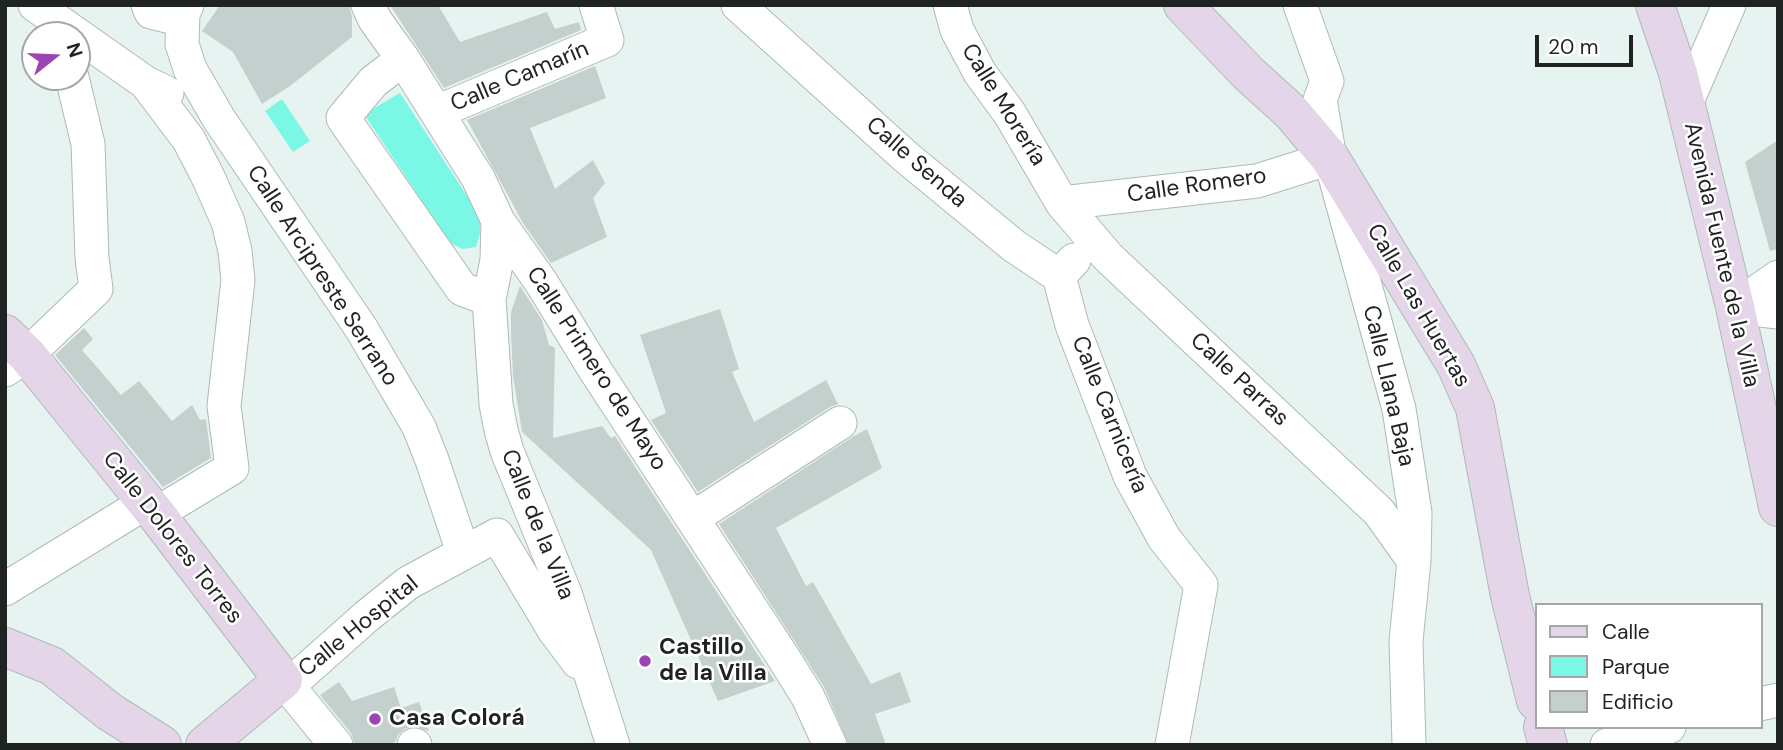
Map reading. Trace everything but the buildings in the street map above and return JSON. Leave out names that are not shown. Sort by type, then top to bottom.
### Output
[{"type":"street","points":[[148,5],[151,12],[171,17],[176,5]]},
{"type":"street","name":"Calle Arcipreste Serrano","points":[[187,5],[183,14],[181,44],[190,69],[219,119],[361,328],[419,428],[463,552]]},
{"type":"street","name":"Calle de la Villa","points":[[368,5],[375,20],[478,178],[498,221],[497,260],[489,299],[495,404],[500,430],[565,593],[613,745]]},
{"type":"street","name":"Calle Camarín","points":[[437,112],[607,40],[596,5]]},
{"type":"street","name":"Calle Senda","points":[[738,5],[906,157],[1014,246],[1059,275]]},
{"type":"street","name":"Calle Morería","points":[[950,5],[957,30],[980,73],[1010,114],[1062,203]]},
{"type":"street","points":[[1183,5],[1248,73],[1292,113],[1330,158]]},
{"type":"street","name":"Calle Las Huertas","points":[[1300,5],[1327,81],[1321,100],[1330,158],[1456,365],[1475,408],[1510,596],[1534,693]]},
{"type":"street","name":"Avenida Fuente de la Villa","points":[[1655,5],[1678,73],[1735,307],[1778,507]]},
{"type":"street","points":[[1685,106],[1729,5]]},
{"type":"street","points":[[91,47],[146,83],[219,119]]},
{"type":"street","points":[[403,60],[373,82],[343,118],[462,289],[489,299]]},
{"type":"street","points":[[5,589],[151,508],[232,468],[224,406],[238,280],[235,251],[228,222],[189,140],[146,83]]},
{"type":"street","points":[[5,322],[12,353],[96,289],[92,258],[88,144],[75,91]]},
{"type":"street","name":"Calle Romero","points":[[1062,203],[1257,181],[1330,158]]},
{"type":"street","name":"Calle Llana Baja","points":[[1330,158],[1398,409],[1415,513],[1414,561],[1406,641],[1409,745]]},
{"type":"street","name":"Calle Parras","points":[[1062,203],[1108,257],[1378,512],[1414,561]]},
{"type":"street","name":"Calle Primero de Mayo","points":[[498,221],[541,282],[597,373],[808,696],[830,745]]},
{"type":"street","points":[[1059,275],[1072,260],[1108,257]]},
{"type":"street","name":"Calle Carnicería","points":[[1059,275],[1072,325],[1130,475],[1164,538],[1201,585],[1173,744]]},
{"type":"street","points":[[1735,307],[1778,277]]},
{"type":"street","points":[[1735,307],[1778,313]]},
{"type":"street","name":"Calle Dolores Torres","points":[[12,353],[151,508],[336,745]]},
{"type":"street","points":[[693,518],[840,423]]},
{"type":"street","name":"Calle Hospital","points":[[285,683],[397,591],[497,535],[554,630],[594,684]]},
{"type":"street","points":[[5,647],[52,666],[110,712],[162,745]]},
{"type":"street","points":[[205,745],[285,683]]},
{"type":"street","points":[[1607,745],[1661,729]]},
{"type":"green space","points":[[400,93],[480,216],[480,233],[476,247],[463,249],[450,243],[364,114]]},
{"type":"green space","points":[[282,99],[310,141],[293,152],[265,111]]},
{"type":"place","name":"Castillo de la Villa","points":[[645,661]]},
{"type":"place","name":"Casa Colorá","points":[[375,719]]}]
